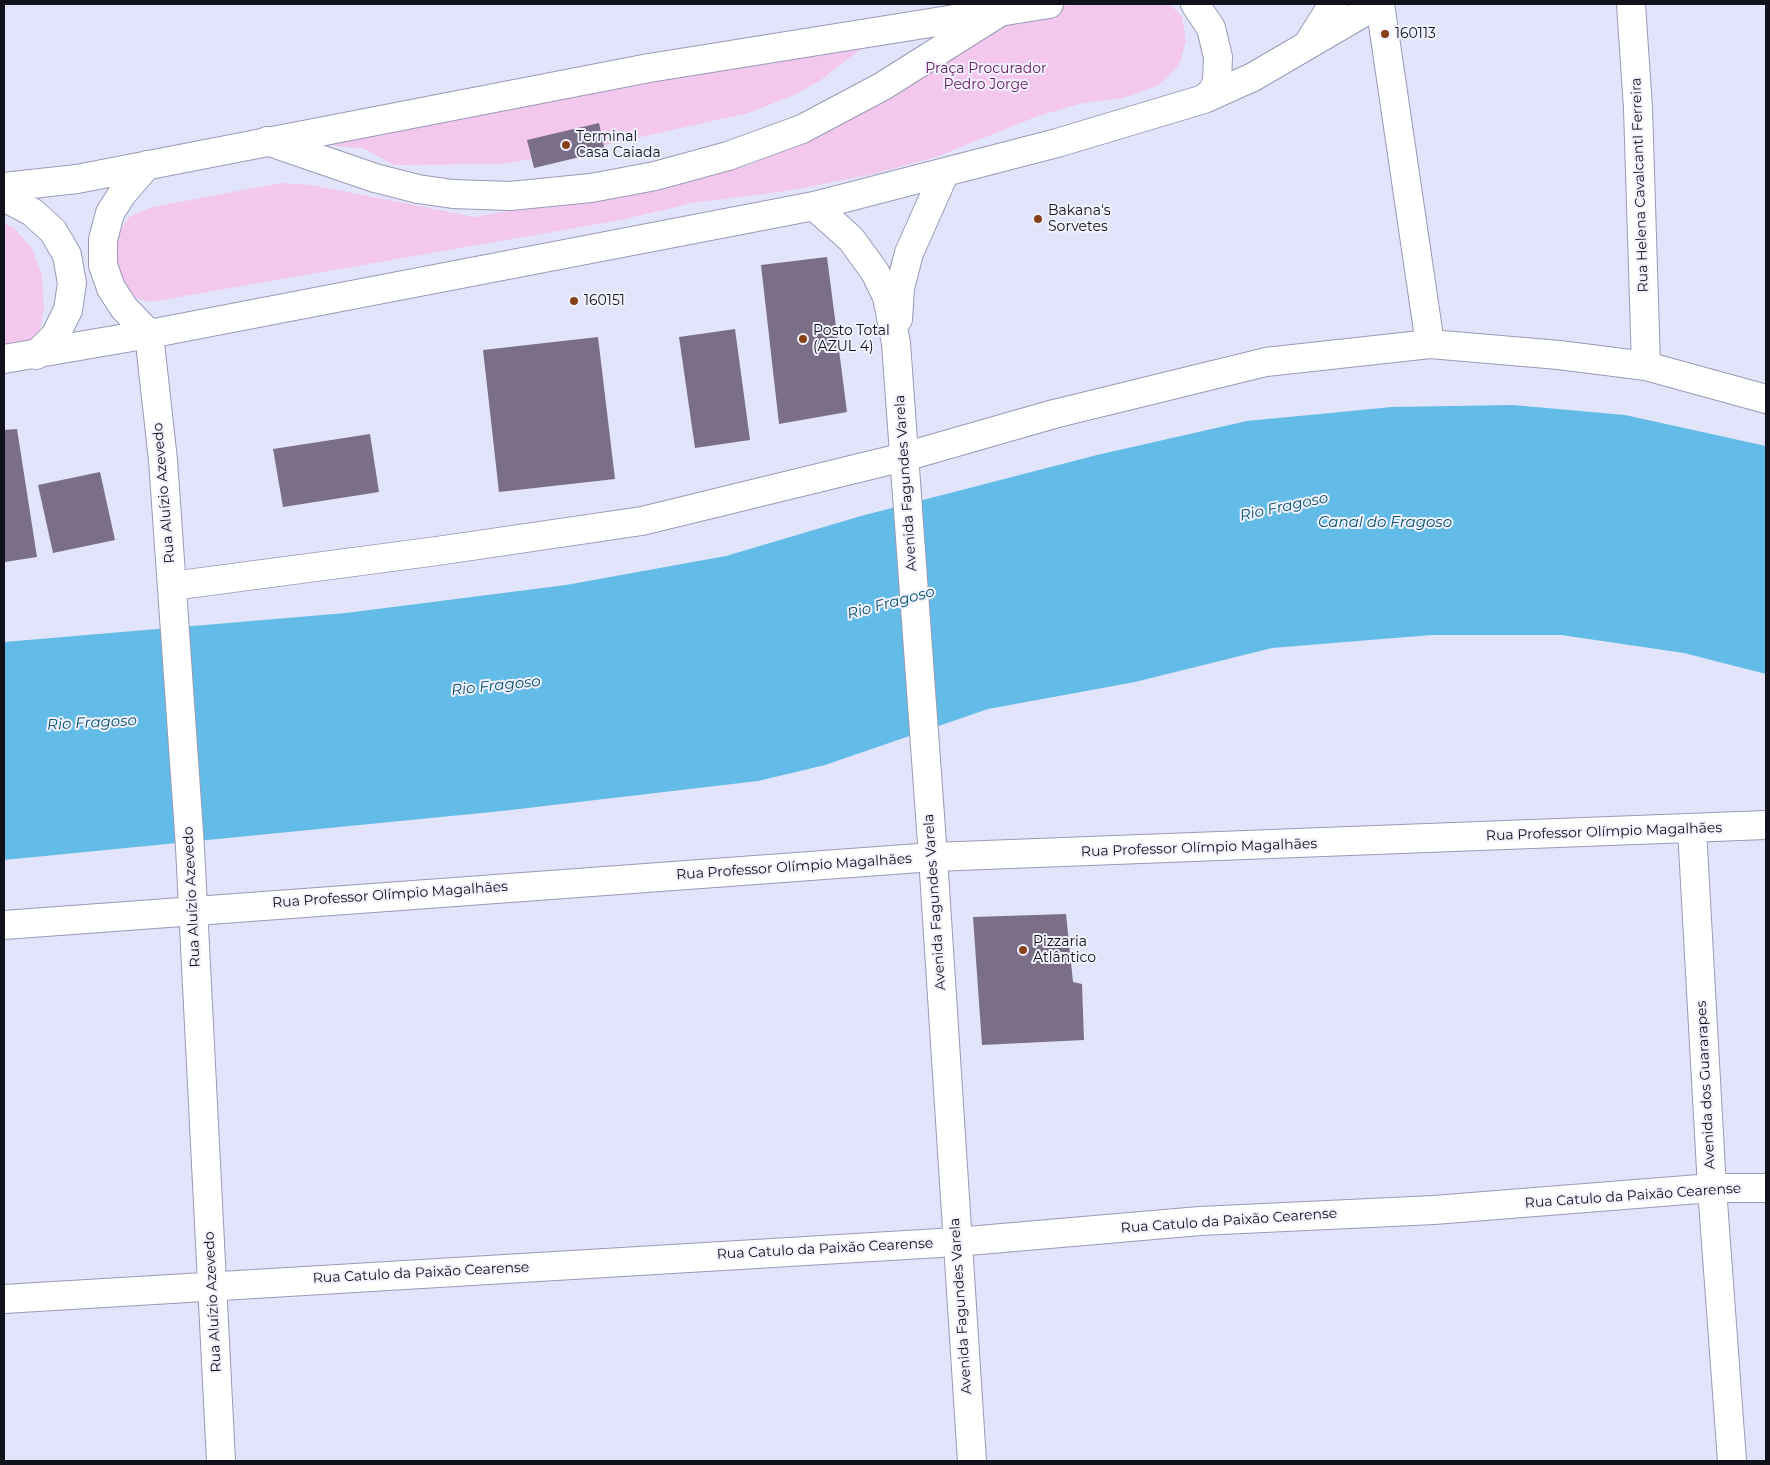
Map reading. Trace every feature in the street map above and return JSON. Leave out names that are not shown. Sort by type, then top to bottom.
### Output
[{"type":"street","points":[[4,188],[77,179],[147,166],[267,141],[639,70],[1049,4]]},
{"type":"street","points":[[1195,4],[1211,28],[1218,57],[1217,81],[1212,91],[1204,99]]},
{"type":"street","points":[[1308,44],[1333,4]]},
{"type":"street","points":[[4,359],[36,355],[148,334],[814,206],[1057,143],[1204,99],[1254,77],[1379,4],[1430,344]]},
{"type":"street","name":"Rua Helena CavalcantI Ferreira","points":[[1631,4],[1638,108],[1646,366]]},
{"type":"street","points":[[267,141],[359,173],[418,189],[480,196],[510,196],[591,188],[655,176],[710,161],[802,129],[883,86],[1000,12]]},
{"type":"street","points":[[147,166],[122,194],[110,213],[103,240],[103,266],[111,288],[124,308],[148,334]]},
{"type":"street","name":"Avenida Fagundes Varela","points":[[896,343],[900,288],[909,253],[945,172]]},
{"type":"street","points":[[4,197],[32,212],[53,231],[67,255],[72,283],[68,310],[55,336],[36,355]]},
{"type":"street","name":"Avenida Fagundes Varela","points":[[814,206],[851,239],[875,272],[887,297],[896,343],[933,858],[956,1242],[972,1461]]},
{"type":"street","name":"Rua Aluízio Azevedo","points":[[148,334],[163,460],[174,644],[190,847],[221,1461]]},
{"type":"street","points":[[172,586],[437,551],[642,520],[904,457],[1054,414],[1266,362],[1430,344],[1559,355],[1646,366],[1766,400]]},
{"type":"street","name":"Rua Professor Olímpio Magalhães","points":[[4,925],[933,858],[1766,825]]},
{"type":"street","name":"Avenida dos Guararapes","points":[[1692,829],[1712,1188],[1732,1461]]},
{"type":"street","name":"Rua Catulo da Paixão Cearense","points":[[4,1299],[956,1242],[1200,1221],[1434,1210],[1712,1188],[1766,1188]]},
{"type":"green space","name":"Praça Procurador Pedro Jorge","points":[[1076,4],[1170,4],[1182,17],[1186,41],[1179,65],[1157,86],[1123,98],[1083,103],[1038,116],[936,157],[873,174],[793,190],[692,203],[621,220],[150,302],[127,296],[111,246],[129,217],[153,207],[281,183],[311,185],[475,217],[743,167],[774,155],[896,65],[980,21]]},
{"type":"green space","points":[[875,38],[821,80],[792,96],[748,113],[592,148],[503,164],[394,165],[363,148],[335,146],[331,139]]},
{"type":"green space","points":[[4,224],[13,227],[32,248],[42,276],[44,309],[39,332],[26,344],[4,353]]},
{"type":"water","name":"Canal do Fragoso","points":[[1513,405],[1625,415],[1766,446],[1766,674],[1684,653],[1561,635],[1431,635],[1272,648],[1135,682],[988,709],[825,765],[758,781],[502,811],[4,860],[4,642],[346,613],[566,585],[726,556],[861,516],[1097,455],[1247,421],[1392,407]]},
{"type":"building","name":"Terminal Casa Caiada","points":[[599,123],[605,151],[534,168],[527,140]]},
{"type":"building","name":"Posto Total (AZUL 4)","points":[[827,257],[847,412],[779,424],[761,265]]},
{"type":"building","points":[[735,329],[750,440],[695,448],[679,337]]},
{"type":"building","points":[[598,337],[615,479],[499,492],[483,350]]},
{"type":"building","points":[[17,429],[37,557],[5,562],[4,430]]},
{"type":"building","points":[[370,434],[379,492],[283,507],[273,449]]},
{"type":"building","points":[[100,472],[115,540],[53,553],[38,485]]},
{"type":"building","name":"Pizzaria Atlântico","points":[[1066,914],[1073,982],[1082,984],[1084,1040],[982,1045],[973,917]]},
{"type":"place","name":"160113","points":[[1385,34]]},
{"type":"place","name":"Terminal Casa Caiada","points":[[566,145]]},
{"type":"place","name":"Bakana's Sorvetes","points":[[1038,219]]},
{"type":"place","name":"160151","points":[[574,301]]},
{"type":"place","name":"Posto Total (AZUL 4)","points":[[803,339]]},
{"type":"place","name":"Pizzaria Atlântico","points":[[1023,950]]},
{"type":"water label","name":"Rio Fragoso","points":[[1284,507]]},
{"type":"water label","name":"Rio Fragoso","points":[[891,603]]},
{"type":"water label","name":"Rio Fragoso","points":[[496,686]]},
{"type":"water label","name":"Rio Fragoso","points":[[92,723]]}]
